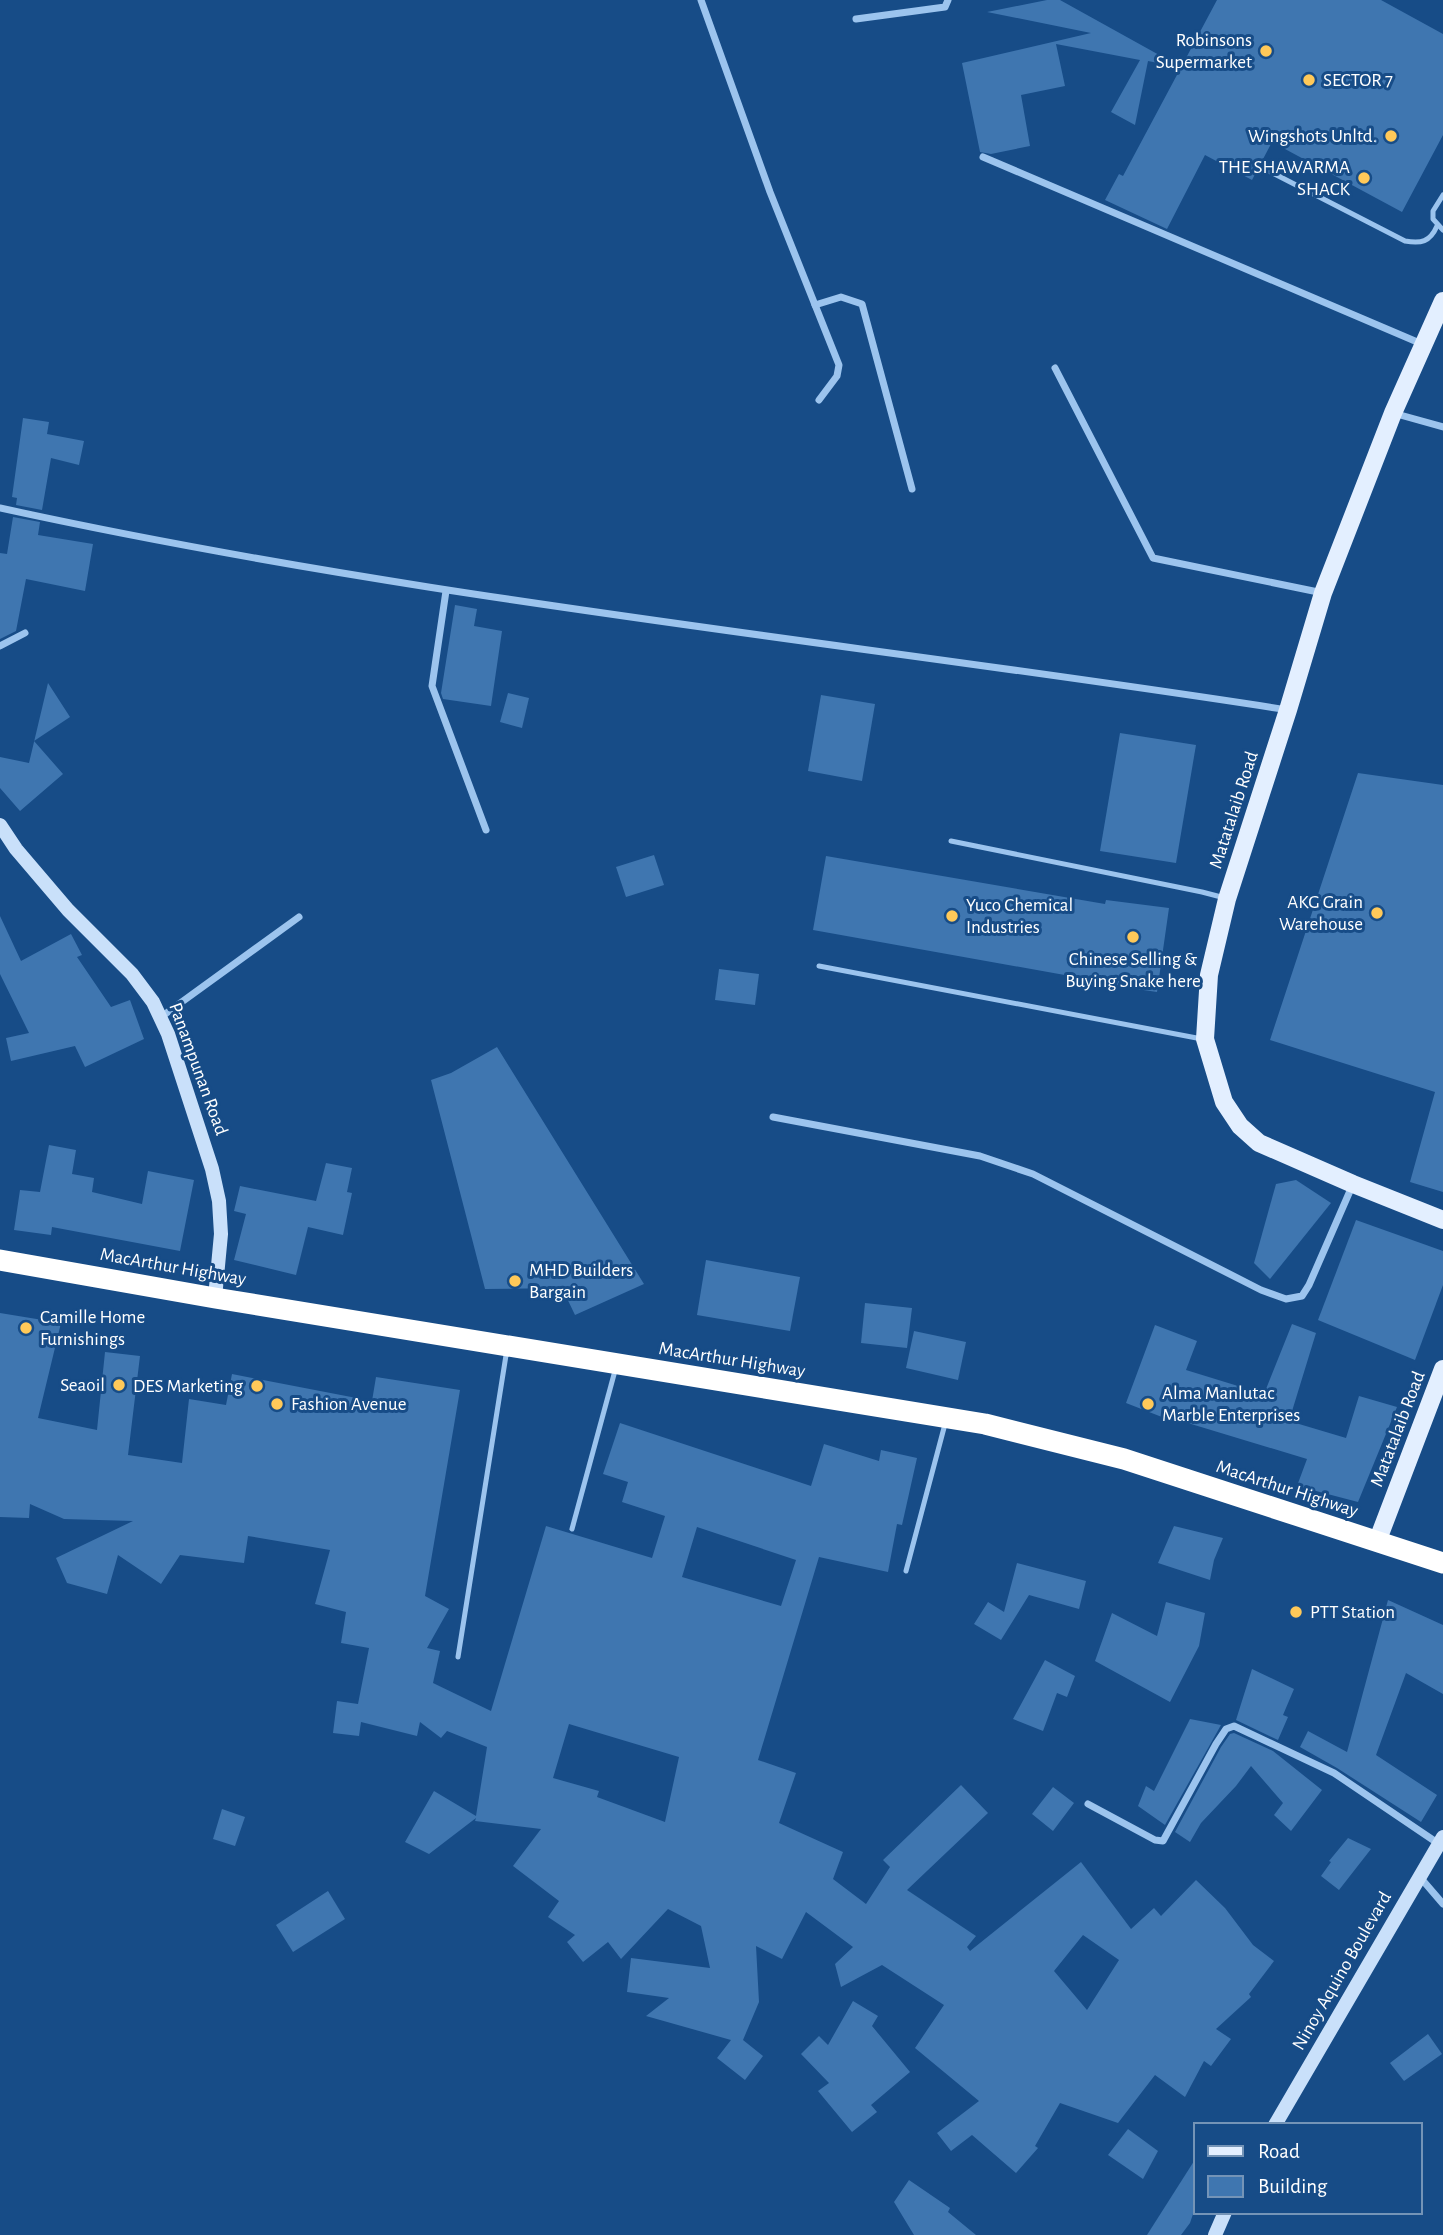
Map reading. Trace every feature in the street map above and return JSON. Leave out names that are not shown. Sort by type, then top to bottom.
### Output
[{"type":"highway","name":"MacArthur Highway","points":[[0,1259],[215,1298],[985,1424],[1124,1459],[1443,1563]]},
{"type":"main road","name":"Matatalaib Road","points":[[1443,301],[1393,413],[1323,593],[1227,899],[1209,975],[1205,1039],[1224,1102],[1240,1126],[1259,1143],[1443,1220]]},
{"type":"main road","name":"Matatalaib Road","points":[[1377,1542],[1443,1369]]},
{"type":"street","points":[[701,0],[770,192],[839,365],[832,386],[819,400]]},
{"type":"street","points":[[856,19],[945,7],[948,0]]},
{"type":"street","points":[[983,157],[1422,345]]},
{"type":"street","points":[[815,305],[841,297],[862,304],[912,489]]},
{"type":"street","points":[[1055,368],[1153,558],[1323,593]]},
{"type":"street","points":[[1393,413],[1443,427]]},
{"type":"street","points":[[0,508],[446,591],[1141,687],[1288,710]]},
{"type":"street","points":[[446,591],[432,686],[486,830]]},
{"type":"street","points":[[0,646],[25,634]]},
{"type":"street","name":"Panampunan Road","points":[[0,825],[16,849],[68,910],[132,974],[161,1017],[190,1098],[219,1201],[221,1234],[215,1298]]},
{"type":"street","points":[[161,1017],[299,917]]},
{"type":"street","points":[[773,1117],[980,1156],[1034,1174],[1261,1290],[1286,1299],[1302,1296],[1309,1285],[1353,1184]]},
{"type":"street","points":[[1088,1804],[1155,1840],[1163,1841],[1216,1744],[1226,1729],[1234,1726],[1334,1773],[1441,1840]]},
{"type":"street","name":"Ninoy Aquino Boulevard","points":[[1276,2123],[1441,1840]]},
{"type":"street","points":[[1419,1876],[1443,1904]]},
{"type":"street","points":[[1215,2235],[1224,2214]]},
{"type":"lane","points":[[1263,168],[1405,241],[1420,244],[1440,228],[1433,219],[1433,211],[1443,195]]},
{"type":"lane","points":[[951,841],[1227,899]]},
{"type":"lane","points":[[819,966],[1205,1039]]},
{"type":"lane","points":[[458,1657],[507,1346]]},
{"type":"lane","points":[[572,1529],[617,1364]]},
{"type":"lane","points":[[906,1570],[946,1418]]},
{"type":"building","points":[[1047,0],[1060,0],[1170,61],[1168,65],[1148,61],[1135,125],[1111,112],[1140,60],[1056,44],[1065,86],[1021,95],[1030,146],[991,154],[980,152],[962,63],[1091,33],[987,12]]},
{"type":"building","name":"SECTOR 7","points":[[1217,0],[1381,0],[1443,34],[1443,135],[1402,212],[1272,142],[1252,180],[1205,155],[1167,229],[1105,200],[1119,174],[1123,176]]},
{"type":"building","points":[[23,418],[49,422],[47,434],[84,441],[79,465],[51,458],[42,510],[16,505],[17,498],[12,497]]},
{"type":"building","points":[[13,517],[40,522],[38,535],[93,544],[85,591],[26,579],[16,631],[0,639],[0,553],[7,554]]},
{"type":"building","points":[[455,605],[477,609],[474,626],[502,631],[491,706],[443,699],[441,693]]},
{"type":"building","points":[[48,683],[70,717],[34,741]]},
{"type":"building","points":[[508,693],[529,698],[522,728],[500,722]]},
{"type":"building","points":[[821,695],[875,704],[862,781],[808,771]]},
{"type":"building","points":[[1120,733],[1196,745],[1176,863],[1100,851]]},
{"type":"building","points":[[34,741],[63,774],[20,811],[0,788],[0,757],[29,763]]},
{"type":"building","name":"AKG Grain Warehouse","points":[[1358,773],[1443,785],[1443,1192],[1410,1182],[1435,1092],[1270,1040]]},
{"type":"building","points":[[654,855],[664,885],[626,897],[616,867]]},
{"type":"building","name":"Yuco Chemical Industries","points":[[826,856],[1105,904],[1106,900],[1169,908],[1157,992],[813,930]]},
{"type":"building","points":[[0,916],[21,961],[71,934],[82,955],[77,957],[111,1007],[130,1000],[144,1039],[85,1067],[75,1046],[11,1061],[6,1038],[29,1033],[0,974]]},
{"type":"building","points":[[719,969],[759,974],[755,1005],[715,1000]]},
{"type":"building","points":[[497,1047],[644,1284],[575,1315],[562,1288],[485,1289],[431,1080],[451,1073]]},
{"type":"building","points":[[49,1145],[76,1150],[72,1174],[94,1178],[92,1192],[142,1204],[148,1171],[194,1180],[180,1251],[52,1227],[51,1235],[14,1230],[20,1190],[40,1192]]},
{"type":"building","points":[[326,1163],[352,1168],[347,1192],[352,1193],[343,1235],[308,1227],[296,1275],[234,1260],[246,1214],[234,1211],[240,1186],[316,1201]]},
{"type":"building","points":[[1296,1180],[1331,1203],[1270,1279],[1254,1263],[1276,1184]]},
{"type":"building","points":[[1356,1220],[1443,1251],[1443,1285],[1415,1360],[1318,1320]]},
{"type":"building","points":[[706,1260],[800,1277],[790,1331],[697,1315]]},
{"type":"building","points":[[865,1303],[912,1308],[907,1348],[861,1343]]},
{"type":"building","points":[[0,1313],[61,1323],[38,1418],[97,1430],[105,1352],[140,1356],[128,1455],[182,1463],[189,1399],[226,1405],[232,1374],[372,1401],[376,1377],[460,1390],[425,1596],[449,1609],[427,1648],[440,1651],[433,1683],[491,1711],[546,1526],[652,1558],[665,1516],[622,1502],[628,1482],[603,1474],[620,1423],[811,1486],[824,1444],[879,1461],[881,1450],[917,1458],[902,1525],[897,1524],[888,1572],[819,1557],[758,1760],[796,1773],[779,1823],[843,1852],[833,1879],[866,1904],[890,1867],[883,1860],[961,1785],[988,1813],[907,1890],[976,1936],[967,1947],[970,1951],[1081,1862],[1131,1929],[1154,1908],[1161,1916],[1196,1880],[1225,1908],[1253,1945],[1274,1961],[1249,1994],[1251,1997],[1216,2029],[1231,2039],[1211,2066],[1204,2061],[1185,2097],[1155,2075],[1118,2123],[1060,2103],[1035,2146],[1038,2148],[1016,2173],[972,2135],[951,2151],[937,2133],[979,2101],[915,2048],[944,2005],[882,1965],[841,1987],[835,1964],[853,1947],[806,1912],[782,1959],[756,1946],[759,2002],[743,2040],[763,2056],[745,2080],[717,2058],[731,2040],[646,2016],[669,1998],[627,1992],[631,1958],[710,1968],[701,1926],[668,1909],[621,1959],[608,1942],[583,1962],[567,1942],[575,1935],[548,1917],[559,1901],[513,1866],[541,1829],[475,1821],[476,1818],[429,1854],[405,1842],[434,1791],[476,1816],[487,1747],[447,1731],[441,1738],[420,1722],[417,1736],[361,1722],[359,1736],[333,1733],[337,1701],[358,1704],[369,1648],[341,1643],[346,1612],[315,1604],[330,1550],[248,1536],[244,1563],[180,1555],[161,1584],[118,1555],[107,1594],[67,1583],[56,1558],[133,1521],[64,1519],[30,1504],[29,1518],[0,1517]],"holes":[[[697,1527],[796,1560],[781,1606],[682,1577]],[[569,1724],[679,1757],[665,1822],[597,1797],[599,1791],[553,1778]],[[1083,1935],[1119,1960],[1087,2010],[1054,1971]]]},
{"type":"building","points":[[1292,1324],[1316,1333],[1289,1421],[1346,1438],[1359,1396],[1397,1407],[1358,1502],[1297,1486],[1307,1459],[1168,1417],[1167,1419],[1126,1403],[1155,1325],[1197,1341],[1186,1370],[1264,1394]]},
{"type":"building","points":[[914,1331],[966,1342],[958,1380],[906,1368]]},
{"type":"building","points":[[1174,1526],[1223,1538],[1210,1580],[1158,1563]]},
{"type":"building","points":[[1017,1563],[1086,1581],[1079,1609],[1029,1595],[1001,1640],[974,1624],[988,1602],[1004,1612]]},
{"type":"building","points":[[1388,1600],[1443,1625],[1443,1694],[1406,1673],[1376,1755],[1437,1795],[1421,1822],[1300,1747],[1308,1731],[1347,1752]]},
{"type":"building","points":[[1166,1602],[1205,1613],[1199,1646],[1170,1702],[1095,1661],[1112,1613],[1157,1636]]},
{"type":"building","points":[[1045,1660],[1075,1676],[1067,1697],[1057,1693],[1043,1731],[1013,1719]]},
{"type":"building","points":[[1252,1669],[1294,1689],[1283,1715],[1288,1717],[1278,1740],[1236,1720]]},
{"type":"building","points":[[1190,1719],[1221,1725],[1165,1825],[1138,1806],[1146,1786],[1154,1791]]},
{"type":"building","points":[[1234,1733],[1273,1751],[1322,1790],[1291,1831],[1274,1815],[1283,1803],[1251,1766],[1201,1823],[1190,1842],[1175,1832],[1221,1747],[1230,1734]]},
{"type":"building","points":[[1053,1787],[1074,1803],[1053,1831],[1032,1814]]},
{"type":"building","points":[[222,1809],[245,1817],[235,1846],[213,1839]]},
{"type":"building","points":[[1348,1838],[1371,1849],[1339,1890],[1321,1876],[1331,1862],[1329,1861]]},
{"type":"building","points":[[328,1891],[345,1919],[293,1952],[276,1925]]},
{"type":"building","points":[[853,2001],[878,2016],[872,2026],[910,2072],[871,2105],[877,2112],[852,2132],[818,2091],[829,2083],[801,2054],[819,2036],[828,2045]]},
{"type":"building","points":[[1428,2034],[1442,2054],[1404,2081],[1390,2063]]},
{"type":"building","points":[[1128,2129],[1158,2151],[1143,2179],[1108,2155]]},
{"type":"building","points":[[1194,2161],[1194,2211],[1190,2223],[1181,2235],[1147,2235]]},
{"type":"building","points":[[909,2180],[950,2208],[948,2212],[976,2235],[914,2235],[894,2202]]},
{"type":"place","name":"Robinsons Supermarket","points":[[1266,51]]},
{"type":"place","name":"SECTOR 7","points":[[1309,80]]},
{"type":"place","name":"Wingshots Unltd.","points":[[1391,136]]},
{"type":"place","name":"THE SHAWARMA SHACK","points":[[1364,178]]},
{"type":"place","name":"AKG Grain Warehouse","points":[[1377,913]]},
{"type":"place","name":"Yuco Chemical Industries","points":[[952,916]]},
{"type":"place","name":"Chinese Selling & Buying Snake here","points":[[1133,937]]},
{"type":"place","name":"MHD Builders Bargain","points":[[515,1281]]},
{"type":"place","name":"Camille Home Furnishings","points":[[26,1328]]},
{"type":"place","name":"Seaoil","points":[[119,1385]]},
{"type":"place","name":"DES Marketing","points":[[257,1386]]},
{"type":"place","name":"Fashion Avenue","points":[[277,1404]]},
{"type":"place","name":"Alma Manlutac Marble Enterprises","points":[[1148,1404]]},
{"type":"place","name":"PTT Station","points":[[1296,1612]]}]
